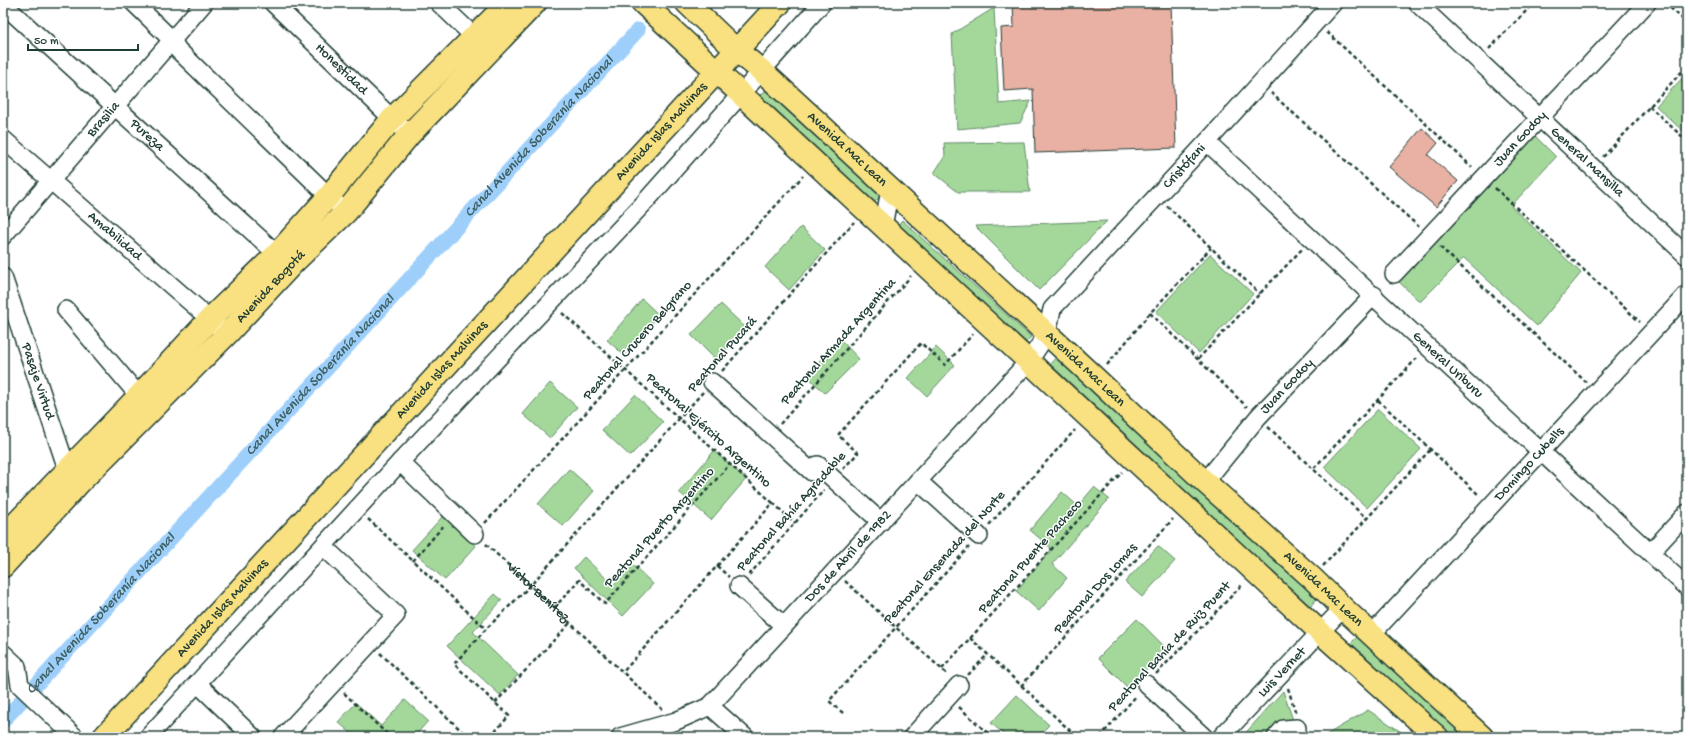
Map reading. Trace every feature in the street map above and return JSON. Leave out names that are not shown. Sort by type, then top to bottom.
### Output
[{"type":"main road","name":"Avenida Bogotá","points":[[3,566],[74,475],[139,396],[210,320],[286,258],[346,212],[482,44],[508,3]]},
{"type":"main road","name":"Avenida Bogotá","points":[[3,537],[74,475],[227,334],[286,258],[328,196],[392,119],[482,44],[535,3]]},
{"type":"main road","points":[[643,3],[1135,458],[1320,632],[1437,737]]},
{"type":"main road","name":"Avenida Islas Malvinas","points":[[104,737],[780,3]]},
{"type":"main road","name":"Avenida Mac Lean","points":[[692,8],[1096,379],[1205,482],[1312,578],[1342,608],[1482,737]]},
{"type":"street","points":[[134,3],[172,40],[178,50],[346,212]]},
{"type":"street","name":"Brasilia","points":[[3,236],[204,3]]},
{"type":"street","name":"Honestidad","points":[[273,3],[409,135]]},
{"type":"street","points":[[439,3],[482,44]]},
{"type":"street","points":[[148,737],[324,547],[400,462],[645,202],[822,3]]},
{"type":"street","name":"Cristófani","points":[[1047,334],[1052,309],[1208,142],[1333,3]]},
{"type":"street","name":"General Mansilla","points":[[1417,3],[1687,256]]},
{"type":"street","name":"Juan Godoy","points":[[1394,274],[1647,3]]},
{"type":"street","name":"Pureza","points":[[3,4],[115,107],[286,258]]},
{"type":"street","name":"Amabilidad","points":[[3,138],[227,334]]},
{"type":"street","name":"General Uriburu","points":[[1208,142],[1687,587]]},
{"type":"street","points":[[883,226],[890,190]]},
{"type":"street","name":"Pasaje Virtud","points":[[3,277],[74,475]]},
{"type":"street","name":"Domingo Cubells","points":[[1372,635],[1687,294]]},
{"type":"street","name":"Juan Godoy","points":[[1205,482],[1258,417],[1374,295]]},
{"type":"street","points":[[66,310],[139,396]]},
{"type":"street","name":"Dos de Abril de 1982","points":[[620,737],[676,721],[710,706],[1029,361],[1047,334]]},
{"type":"street","points":[[712,382],[812,472],[818,465],[881,522]]},
{"type":"street","points":[[400,462],[475,534]]},
{"type":"street","points":[[918,481],[979,536]]},
{"type":"street","points":[[1651,552],[1687,513]]},
{"type":"street","points":[[283,737],[396,615],[324,547]]},
{"type":"street","points":[[739,586],[784,626]]},
{"type":"street","name":"Luis Vernet","points":[[1221,737],[1342,608]]},
{"type":"street","points":[[3,653],[17,666],[20,685],[75,737]]},
{"type":"street","points":[[198,684],[253,737]]},
{"type":"street","points":[[1146,684],[1204,737]]},
{"type":"street","points":[[912,737],[954,691]]},
{"type":"street","points":[[710,706],[745,737]]},
{"type":"street","points":[[1276,737],[1283,729],[1297,726]]},
{"type":"path","points":[[1478,61],[1534,3]]},
{"type":"path","points":[[1665,3],[1687,23]]},
{"type":"path","points":[[1593,167],[1687,66]]},
{"type":"path","points":[[1649,106],[1687,141]]},
{"type":"path","name":"Peatonal Crucero Belgrano","points":[[475,534],[815,162]]},
{"type":"path","points":[[1156,196],[1260,294]]},
{"type":"path","name":"Peatonal Pucará","points":[[495,703],[454,664],[486,629],[530,586],[866,209]]},
{"type":"path","points":[[1198,359],[1312,239]]},
{"type":"path","points":[[1096,379],[1150,313],[1211,248]]},
{"type":"path","name":"Peatonal Armada Argentina","points":[[770,435],[923,263]]},
{"type":"path","name":"Peatonal Ejército Argentino","points":[[550,302],[773,503],[622,672]]},
{"type":"path","name":"Peatonal Bahía Agradable","points":[[739,586],[858,453],[838,436],[921,343],[945,365],[985,320]]},
{"type":"path","points":[[1314,468],[1429,346]]},
{"type":"path","points":[[1378,400],[1490,506]]},
{"type":"path","name":"Peatonal Ensenada del Norte","points":[[843,713],[830,701],[1088,416]]},
{"type":"path","points":[[1312,578],[1430,450]]},
{"type":"path","name":"Peatonal Puente Pacheco","points":[[942,669],[1135,458]]},
{"type":"path","name":"Peatonal Puerto Argentino","points":[[554,608],[579,580],[605,604],[730,464]]},
{"type":"path","points":[[773,503],[795,523]]},
{"type":"path","name":"Peatonal Dos Lomas","points":[[1021,686],[1185,505]]},
{"type":"path","points":[[358,509],[486,629]]},
{"type":"path","points":[[413,561],[454,514]]},
{"type":"path","name":"Víctor Benítez","points":[[475,534],[676,721]]},
{"type":"path","points":[[835,571],[942,669],[954,691],[992,737]]},
{"type":"path","name":"Peatonal Bahía de Ruiz Puent","points":[[1100,737],[1146,684],[1256,571]]},
{"type":"path","points":[[490,737],[509,716],[495,703],[570,623]]},
{"type":"path","points":[[970,638],[1077,737]]},
{"type":"path","points":[[370,644],[468,737]]},
{"type":"path","points":[[954,691],[987,655]]},
{"type":"path","points":[[1283,672],[1297,726]]},
{"type":"path","points":[[333,683],[390,737]]},
{"type":"green space","points":[[994,8],[999,104],[1031,101],[1020,123],[957,129],[952,34]]},
{"type":"green space","points":[[1687,73],[1687,135],[1656,106]]},
{"type":"green space","points":[[770,87],[883,193],[874,203],[760,95]]},
{"type":"green space","points":[[391,132],[396,137],[343,201],[338,196]]},
{"type":"green space","points":[[1533,134],[1556,157],[1511,206],[1581,273],[1537,326],[1464,258],[1420,302],[1397,280]]},
{"type":"green space","points":[[1024,142],[1030,192],[958,192],[934,173],[945,156],[944,143]]},
{"type":"green space","points":[[902,220],[1031,337],[1024,344],[896,227]]},
{"type":"green space","points":[[1107,221],[1039,290],[975,226]]},
{"type":"green space","points":[[801,227],[825,250],[789,290],[765,267]]},
{"type":"green space","points":[[1210,254],[1253,294],[1199,353],[1156,312]]},
{"type":"green space","points":[[642,299],[659,315],[624,355],[607,340]]},
{"type":"green space","points":[[721,304],[747,329],[716,360],[691,335]]},
{"type":"green space","points":[[840,339],[859,359],[825,393],[806,375]]},
{"type":"green space","points":[[936,347],[955,365],[927,396],[908,378]]},
{"type":"green space","points":[[1057,356],[1319,596],[1310,607],[1050,364]]},
{"type":"green space","points":[[550,383],[577,407],[550,438],[523,414]]},
{"type":"green space","points":[[635,395],[663,422],[630,456],[602,430]]},
{"type":"green space","points":[[1378,409],[1421,449],[1367,508],[1324,467]]},
{"type":"green space","points":[[714,451],[746,479],[711,520],[679,492]]},
{"type":"green space","points":[[569,469],[594,491],[563,526],[538,504]]},
{"type":"green space","points":[[1094,487],[1109,499],[1052,564],[1067,578],[1039,611],[1016,591],[1052,549],[1030,530],[1062,492],[1078,506]]},
{"type":"green space","points":[[443,516],[476,546],[445,580],[412,550]]},
{"type":"green space","points":[[1158,546],[1175,561],[1142,597],[1125,582]]},
{"type":"green space","points":[[584,557],[613,585],[633,565],[653,584],[623,616],[574,568]]},
{"type":"green space","points":[[495,594],[502,600],[473,632],[518,675],[500,695],[447,646]]},
{"type":"green space","points":[[1137,619],[1167,649],[1128,688],[1098,658]]},
{"type":"green space","points":[[1358,636],[1468,737],[1453,737],[1351,643]]},
{"type":"green space","points":[[1283,691],[1293,720],[1293,737],[1242,737]]},
{"type":"green space","points":[[1017,695],[1049,725],[1037,737],[1007,737],[991,723]]},
{"type":"green space","points":[[405,700],[428,721],[414,737],[347,737],[351,733],[338,722],[356,703],[381,726]]},
{"type":"green space","points":[[1368,710],[1409,737],[1323,737]]},
{"type":"building","points":[[1013,3],[1171,3],[1176,148],[1035,153],[1033,89],[1004,91],[1001,28],[1014,27]]},
{"type":"building","points":[[1422,128],[1438,143],[1428,155],[1458,181],[1436,207],[1389,167]]},
{"type":"waterway","name":"Canal Avenida Soberanía Nacional","points":[[3,721],[638,30]]}]
